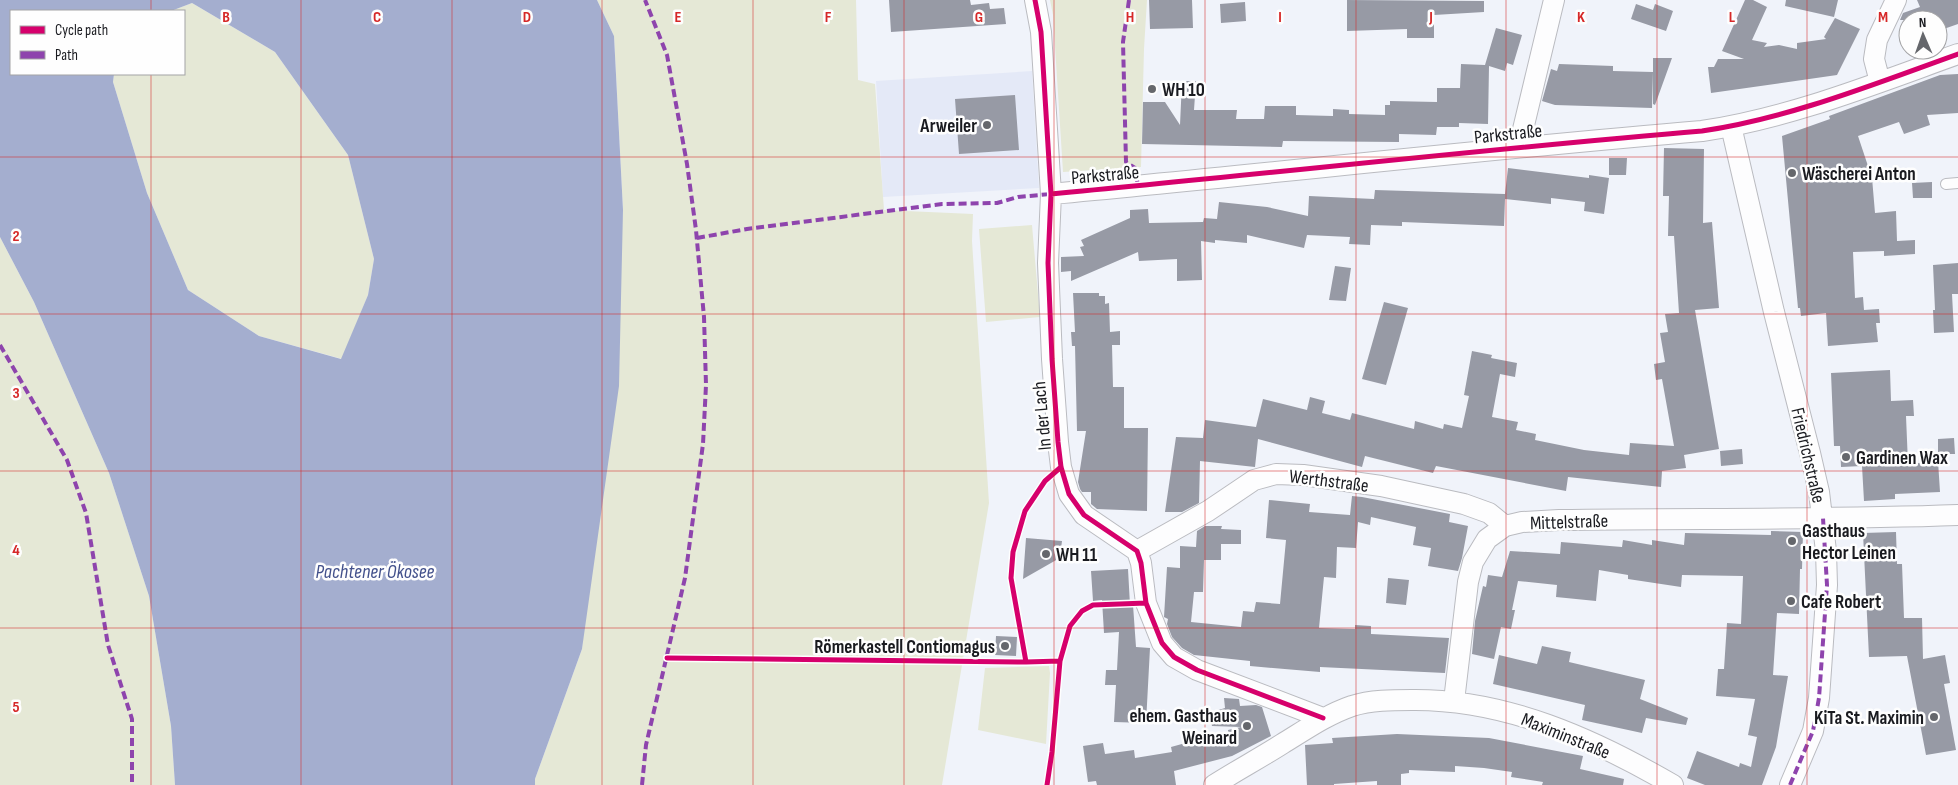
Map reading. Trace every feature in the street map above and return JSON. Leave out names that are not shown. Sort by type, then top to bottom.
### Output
[{"type":"street","name":"In der Lach","points":[[1034,0],[1041,32],[1051,194],[1048,263],[1050,320],[1061,467],[1069,494],[1084,514],[1137,551]]},
{"type":"street","points":[[1520,146],[1554,0]]},
{"type":"street","points":[[1880,82],[1874,60],[1877,40],[1896,0]]},
{"type":"street","name":"Parkstraße","points":[[1051,194],[1315,169],[1520,146],[1702,131],[1775,116],[1958,54]]},
{"type":"street","name":"Friedrichstraße","points":[[1731,126],[1774,312],[1810,453],[1823,518],[1827,585],[1818,698],[1813,731],[1790,785]]},
{"type":"street","name":"Werthstraße","points":[[1137,551],[1208,510],[1254,480],[1276,474],[1303,475],[1381,486],[1464,504],[1488,513],[1505,526]]},
{"type":"street","name":"Mittelstraße","points":[[1454,702],[1468,582],[1473,562],[1488,539],[1505,526],[1522,522],[1559,520],[1958,515]]},
{"type":"street","points":[[1137,551],[1141,563],[1146,602],[1162,643],[1174,658],[1197,670],[1323,718]]},
{"type":"street","name":"Maximinstraße","points":[[1214,785],[1323,718],[1353,706],[1386,700],[1479,704],[1539,721],[1645,769],[1673,785]]},
{"type":"lane","points":[[1946,184],[1958,183]]},
{"type":"shaded area","points":[[1032,71],[1039,188],[883,197],[876,81]]},
{"type":"green space","points":[[597,0],[856,0],[858,80],[875,84],[884,210],[973,214],[972,241],[989,503],[942,785],[535,785],[535,779],[582,649],[623,210],[614,36]]},
{"type":"green space","points":[[1050,0],[1147,0],[1141,167],[1063,172],[1053,15]]},
{"type":"green space","points":[[192,3],[275,52],[348,155],[374,259],[368,295],[342,359],[259,336],[188,290],[147,193],[113,82],[114,75],[185,75],[185,10],[174,10]]},
{"type":"green space","points":[[1032,225],[1040,317],[986,322],[979,229]]},
{"type":"green space","points":[[0,237],[34,302],[109,473],[149,596],[171,726],[175,785],[0,785]]},
{"type":"green space","points":[[1049,666],[1046,744],[978,730],[985,668]]},
{"type":"water","name":"Pachtener Ökosee","points":[[0,0],[597,0],[614,36],[623,210],[619,386],[582,649],[535,779],[535,785],[175,785],[171,726],[149,596],[109,473],[34,302],[0,237]],"holes":[[[192,3],[275,52],[348,155],[374,259],[368,295],[341,359],[259,336],[188,290],[147,193],[113,82],[114,75],[10,75],[10,10],[174,10]]]},
{"type":"building","points":[[889,0],[970,0],[971,5],[989,3],[990,9],[1004,8],[1006,24],[891,32]]},
{"type":"building","points":[[1149,0],[1192,0],[1193,28],[1150,29]]},
{"type":"building","points":[[1347,0],[1484,1],[1484,12],[1434,15],[1434,38],[1407,38],[1407,29],[1347,31]]},
{"type":"building","points":[[1745,0],[1753,0],[1767,7],[1752,40],[1767,43],[1764,47],[1779,45],[1797,49],[1797,43],[1826,39],[1824,37],[1835,18],[1860,29],[1837,75],[1711,93],[1708,67],[1714,67],[1718,59],[1744,59],[1722,51]]},
{"type":"building","points":[[1786,0],[1838,0],[1834,17],[1785,6]]},
{"type":"building","points":[[1917,0],[1958,0],[1958,24],[1948,28],[1948,10],[1912,10],[1920,7]]},
{"type":"building","points":[[1245,2],[1246,21],[1221,23],[1220,4]]},
{"type":"building","points":[[1636,4],[1653,10],[1655,4],[1673,11],[1666,31],[1631,19]]},
{"type":"building","points":[[1496,28],[1522,35],[1513,65],[1507,63],[1505,71],[1489,66],[1488,124],[1459,123],[1459,127],[1437,127],[1436,135],[1399,134],[1399,142],[1283,141],[1282,147],[1142,144],[1143,102],[1165,102],[1180,125],[1182,81],[1196,81],[1194,110],[1237,110],[1236,119],[1264,119],[1265,106],[1296,106],[1296,115],[1333,116],[1333,109],[1349,110],[1349,114],[1385,115],[1385,105],[1390,105],[1390,101],[1437,102],[1437,88],[1460,88],[1461,64],[1485,65]]},
{"type":"building","points":[[1653,58],[1672,58],[1655,105],[1653,104]]},
{"type":"building","points":[[1559,64],[1613,66],[1613,71],[1653,72],[1652,108],[1555,105],[1542,101],[1551,69],[1557,71]]},
{"type":"building","points":[[1958,74],[1958,113],[1927,115],[1930,125],[1904,134],[1899,122],[1858,136],[1868,166],[1871,166],[1875,213],[1896,211],[1897,241],[1915,240],[1915,254],[1884,256],[1884,251],[1853,252],[1855,298],[1863,297],[1864,310],[1879,309],[1880,323],[1876,323],[1878,342],[1828,346],[1826,313],[1801,316],[1800,308],[1798,308],[1782,136],[1830,119],[1829,116],[1940,75]]},
{"type":"building","name":"Arweiler","points":[[1015,95],[1019,150],[959,154],[955,99]]},
{"type":"building","points":[[1664,148],[1704,149],[1703,223],[1712,222],[1719,308],[1695,310],[1719,449],[1684,455],[1686,468],[1662,471],[1661,487],[1568,477],[1566,491],[1436,466],[1433,473],[1365,456],[1362,467],[1258,439],[1255,467],[1200,461],[1199,503],[1182,512],[1165,512],[1176,437],[1203,438],[1205,420],[1256,427],[1263,399],[1307,410],[1310,397],[1325,401],[1322,413],[1350,420],[1352,413],[1414,429],[1415,421],[1443,429],[1444,424],[1462,428],[1469,396],[1464,395],[1472,351],[1492,355],[1491,358],[1517,363],[1515,377],[1500,374],[1492,417],[1518,422],[1516,430],[1536,434],[1535,440],[1584,450],[1629,455],[1630,443],[1674,446],[1662,379],[1656,380],[1654,364],[1665,362],[1660,333],[1668,332],[1665,314],[1679,313],[1674,236],[1668,236],[1669,196],[1663,196]]},
{"type":"building","points":[[1609,158],[1627,158],[1626,175],[1609,175]]},
{"type":"building","points":[[1508,168],[1589,178],[1589,175],[1609,178],[1604,214],[1584,211],[1585,202],[1551,198],[1551,204],[1505,199],[1504,226],[1402,222],[1402,226],[1371,225],[1370,245],[1349,244],[1350,237],[1307,235],[1304,248],[1247,235],[1247,243],[1215,240],[1215,243],[1201,241],[1202,280],[1177,281],[1177,259],[1139,261],[1138,252],[1071,281],[1071,271],[1061,272],[1061,257],[1084,256],[1080,247],[1084,246],[1081,240],[1130,218],[1130,210],[1148,209],[1149,223],[1203,222],[1204,218],[1217,219],[1219,202],[1267,207],[1308,216],[1309,196],[1374,199],[1375,190],[1505,194]]},
{"type":"building","points":[[1932,182],[1932,198],[1913,198],[1912,183]]},
{"type":"building","points":[[1958,263],[1958,294],[1952,294],[1954,332],[1934,333],[1933,265]]},
{"type":"building","points":[[1335,266],[1351,268],[1346,301],[1329,300]]},
{"type":"building","points":[[1073,293],[1099,293],[1099,296],[1105,296],[1105,304],[1109,303],[1110,332],[1120,331],[1120,345],[1112,345],[1113,387],[1124,387],[1124,428],[1148,428],[1147,511],[1097,509],[1091,504],[1091,492],[1082,492],[1080,489],[1078,482],[1086,431],[1077,431],[1075,346],[1072,346],[1071,332],[1075,332]]},
{"type":"building","points":[[1384,302],[1408,308],[1386,385],[1362,379]]},
{"type":"building","points":[[1890,370],[1891,401],[1913,400],[1914,416],[1906,416],[1908,464],[1938,461],[1940,492],[1895,494],[1895,499],[1864,501],[1862,466],[1841,467],[1840,446],[1834,446],[1831,373]]},
{"type":"building","points":[[1954,438],[1955,454],[1938,454],[1938,439]]},
{"type":"building","points":[[1742,449],[1743,464],[1721,466],[1720,451]]},
{"type":"building","points":[[1352,496],[1450,514],[1449,522],[1468,526],[1462,558],[1458,571],[1428,566],[1431,548],[1413,545],[1416,527],[1371,517],[1370,525],[1358,522],[1356,548],[1337,547],[1336,578],[1324,577],[1319,628],[1355,629],[1355,625],[1371,626],[1371,634],[1449,638],[1445,673],[1320,667],[1320,672],[1250,666],[1250,661],[1194,655],[1182,648],[1172,637],[1167,624],[1168,619],[1164,617],[1167,567],[1180,568],[1180,546],[1196,547],[1197,531],[1205,526],[1222,526],[1221,529],[1241,530],[1241,544],[1221,544],[1221,560],[1204,560],[1203,592],[1194,592],[1191,622],[1241,627],[1243,611],[1254,612],[1256,602],[1280,604],[1286,540],[1266,538],[1269,500],[1310,504],[1309,512],[1350,515]]},
{"type":"building","points":[[1771,531],[1803,532],[1802,569],[1800,569],[1799,614],[1777,613],[1773,675],[1788,676],[1776,747],[1762,785],[1705,785],[1687,778],[1697,751],[1739,767],[1740,763],[1751,767],[1757,737],[1748,735],[1755,699],[1716,696],[1718,669],[1724,669],[1727,623],[1741,624],[1743,576],[1682,575],[1681,587],[1628,579],[1628,575],[1599,570],[1596,601],[1556,597],[1557,585],[1518,581],[1512,610],[1515,610],[1511,629],[1501,627],[1494,659],[1472,654],[1475,621],[1483,586],[1486,587],[1488,575],[1502,577],[1510,551],[1560,554],[1561,542],[1622,547],[1623,540],[1652,545],[1652,540],[1684,545],[1685,533],[1771,535]]},
{"type":"building","points":[[1896,532],[1897,564],[1902,564],[1904,618],[1922,618],[1923,659],[1945,655],[1950,683],[1944,684],[1956,750],[1926,755],[1907,656],[1869,657],[1863,533]]},
{"type":"building","name":"WH 11","points":[[1026,538],[1062,541],[1058,559],[1023,579]]},
{"type":"building","points":[[1128,569],[1130,605],[1133,605],[1136,647],[1150,648],[1146,723],[1114,722],[1116,685],[1105,685],[1106,670],[1117,670],[1119,632],[1104,633],[1102,600],[1093,601],[1091,571]]},
{"type":"building","points":[[1388,578],[1409,580],[1406,605],[1386,603]]},
{"type":"building","points":[[996,636],[1017,637],[1016,656],[995,655]]},
{"type":"building","points":[[1542,646],[1571,652],[1569,662],[1645,680],[1640,699],[1688,718],[1686,725],[1646,718],[1642,733],[1582,720],[1585,705],[1493,684],[1499,655],[1537,664]]},
{"type":"building","points":[[1224,698],[1239,699],[1240,706],[1256,705],[1262,707],[1271,736],[1232,756],[1174,771],[1176,785],[1097,785],[1096,781],[1088,782],[1083,746],[1103,743],[1105,754],[1134,750],[1135,758],[1172,752],[1171,747],[1228,734],[1228,730],[1241,727],[1212,726],[1209,713],[1225,708]]},
{"type":"building","points":[[1397,734],[1489,738],[1583,756],[1580,769],[1624,779],[1623,785],[1542,785],[1543,782],[1511,777],[1512,772],[1455,766],[1455,772],[1409,770],[1409,773],[1401,774],[1401,785],[1377,785],[1377,781],[1334,785],[1307,785],[1305,745],[1333,743],[1332,738]]},
{"type":"marked path","points":[[642,785],[646,745],[685,578],[703,444],[706,385],[704,317],[696,230],[687,164],[667,55],[645,0]]},
{"type":"marked path","points":[[1129,0],[1123,42],[1126,162],[1135,168],[1138,186]]},
{"type":"marked path","points":[[697,238],[747,229],[942,204],[997,203],[1018,197],[1051,194]]},
{"type":"marked path","points":[[0,345],[67,460],[86,513],[108,645],[132,719],[132,785]]},
{"type":"marked path","points":[[1790,785],[1813,731],[1819,698],[1827,585],[1823,518]]},
{"type":"cycle path","points":[[1035,0],[1041,32],[1051,194],[1048,263],[1052,359],[1061,467],[1069,494],[1084,515],[1137,551],[1141,563],[1146,603],[1162,643],[1174,657],[1197,670],[1323,718]]},
{"type":"cycle path","points":[[1051,194],[1702,131],[1767,118],[1800,109],[1958,54]]},
{"type":"cycle path","points":[[1026,662],[1011,578],[1013,552],[1025,511],[1045,481],[1061,467]]},
{"type":"cycle path","points":[[1047,785],[1052,752],[1060,661],[1070,626],[1082,611],[1093,605],[1146,603]]},
{"type":"cycle path","points":[[667,658],[1060,661]]},
{"type":"place","name":"WH 10","points":[[1152,89]]},
{"type":"place","name":"Arweiler","points":[[987,125]]},
{"type":"place","name":"Wäscherei Anton","points":[[1792,173]]},
{"type":"place","name":"Gardinen Wax","points":[[1846,457]]},
{"type":"place","name":"Gasthaus Hector Leinen","points":[[1792,541]]},
{"type":"place","name":"WH 11","points":[[1046,554]]},
{"type":"place","name":"Cafe Robert","points":[[1791,601]]},
{"type":"place","name":"Römerkastell Contiomagus","points":[[1005,646]]},
{"type":"place","name":"KiTa St. Maximin","points":[[1934,717]]},
{"type":"place","name":"ehem. Gasthaus Weinard","points":[[1247,726]]}]
